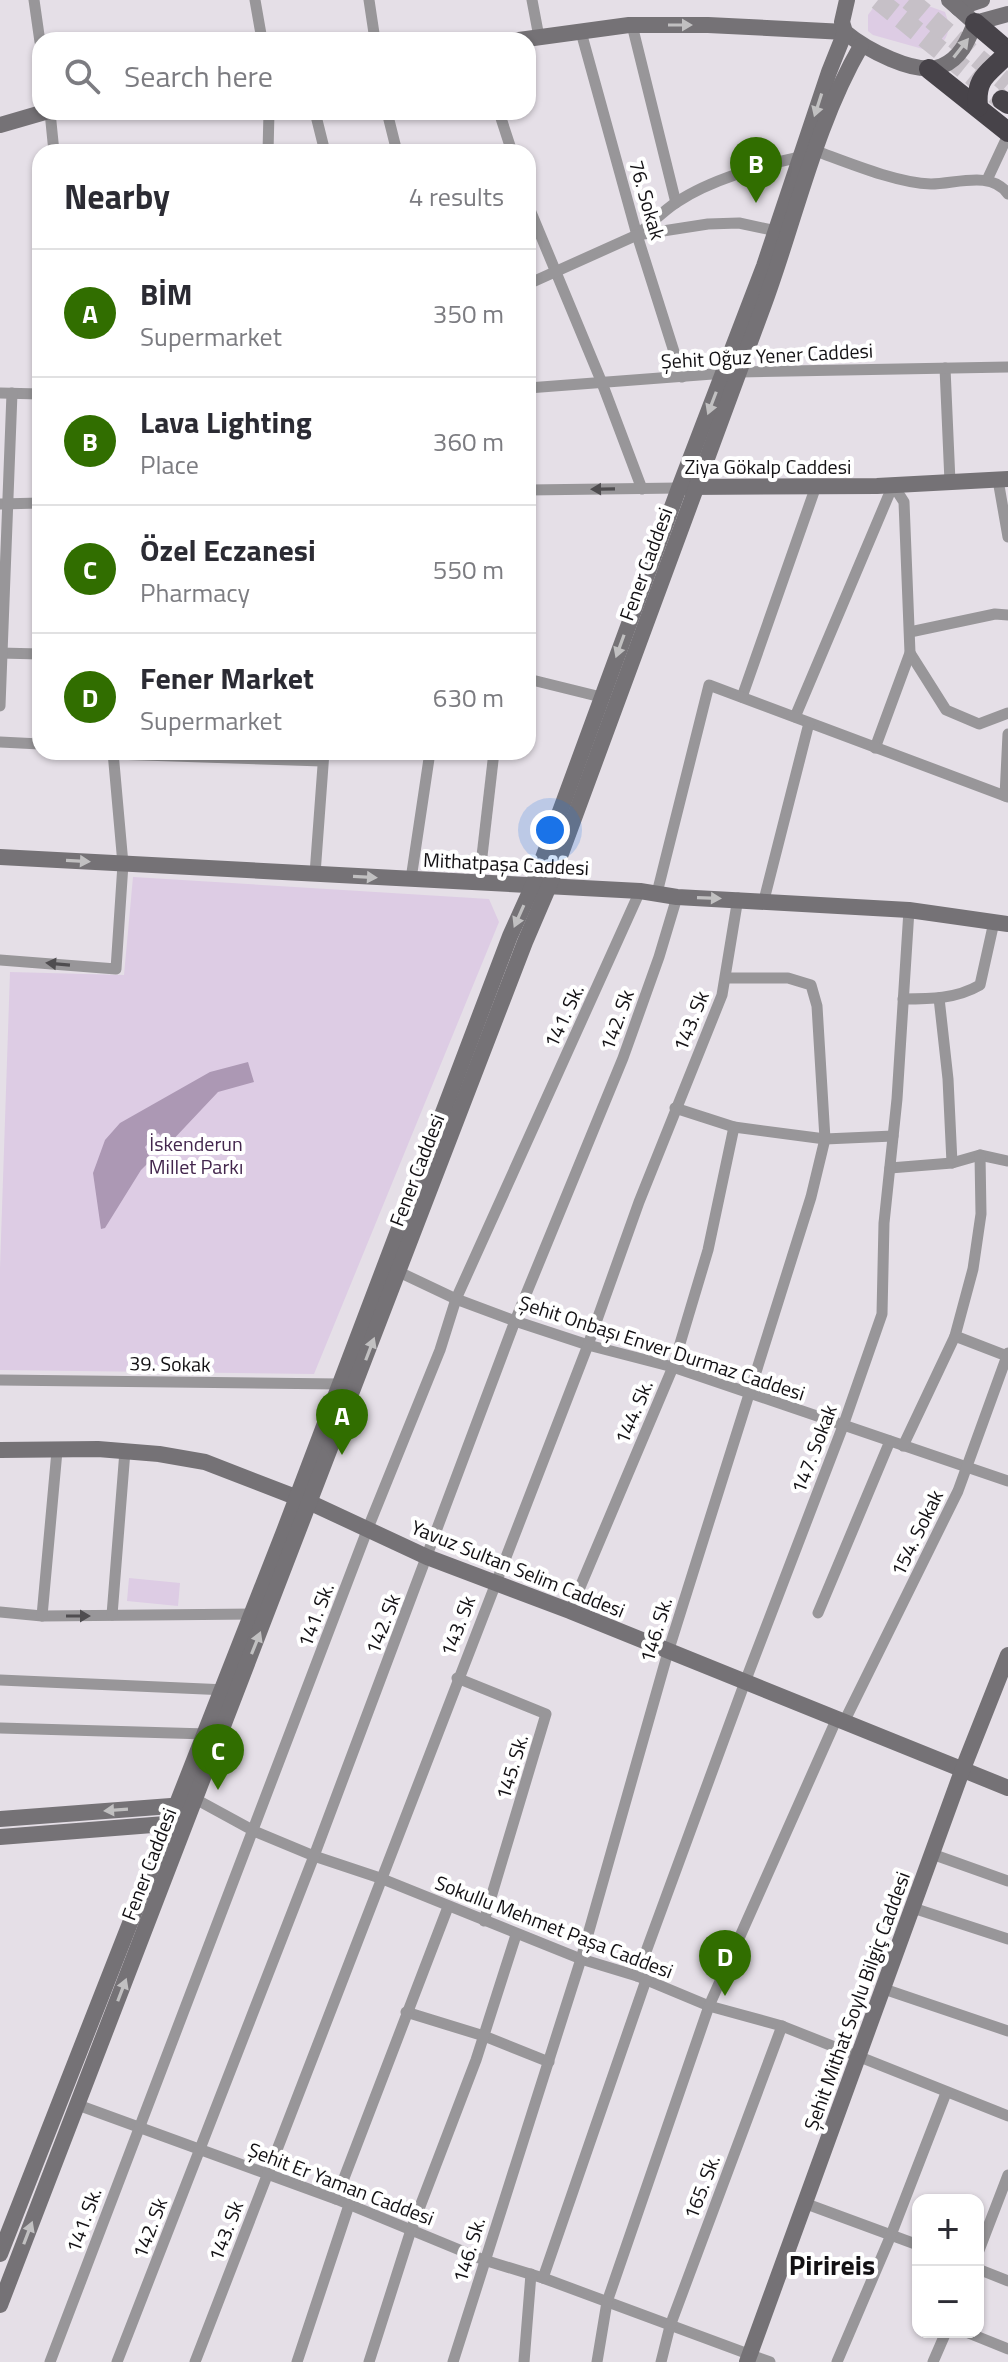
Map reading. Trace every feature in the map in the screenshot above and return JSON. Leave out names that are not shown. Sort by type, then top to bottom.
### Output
[{"type":"highway","points":[[975,23],[1008,52],[984,76],[976,89],[978,107]]},
{"type":"highway","points":[[929,69],[1008,133]]},
{"type":"main road","name":"Fener Caddesi","points":[[0,2305],[78,2105],[213,1734],[239,1687],[269,1612],[340,1384],[510,936],[541,886],[687,487],[731,373],[777,270],[845,32],[842,22],[847,0]]},
{"type":"main road","points":[[953,4],[982,0]]},
{"type":"main road","points":[[953,4],[975,23]]},
{"type":"main road","points":[[975,23],[1008,14]]},
{"type":"main road","points":[[536,37],[632,25],[708,25],[845,32],[861,46],[929,69],[953,58],[967,44],[975,23]]},
{"type":"main road","name":"Fener Caddesi","points":[[731,373],[776,231],[808,154],[861,46]]},
{"type":"main road","points":[[0,125],[32,116]]},
{"type":"main road","name":"Ziya Gökalp Caddesi","points":[[687,487],[893,485],[1003,479]]},
{"type":"main road","name":"Fener Caddesi","points":[[213,1734],[221,1691],[251,1614],[304,1500],[399,1272],[525,942],[601,697],[687,487]]},
{"type":"main road","name":"Mithatpaşa Caddesi","points":[[0,857],[649,892],[677,897],[738,898],[909,910],[1001,923]]},
{"type":"main road","name":"Yavuz Sultan Selim Caddesi","points":[[0,1450],[98,1449],[205,1462],[304,1500],[427,1557],[570,1611],[1008,1788]]},
{"type":"main road","name":"Şehit Mithat Soylu Bilgiç Caddesi","points":[[748,2358],[962,1771],[1001,1691],[1008,1655]]},
{"type":"main road","points":[[0,1819],[187,1805]]},
{"type":"main road","points":[[0,1837],[169,1824],[187,1805]]},
{"type":"main road","name":"Fener Caddesi","points":[[0,2254],[169,1824]]},
{"type":"street","points":[[34,0],[39,32]]},
{"type":"street","points":[[255,0],[261,32]]},
{"type":"street","points":[[369,0],[374,32]]},
{"type":"street","points":[[532,0],[539,37]]},
{"type":"street","points":[[632,25],[676,203]]},
{"type":"street","name":"76. Sokak","points":[[581,32],[637,235],[682,377]]},
{"type":"street","points":[[49,120],[53,144]]},
{"type":"street","points":[[268,144],[269,120]]},
{"type":"street","points":[[317,120],[323,144]]},
{"type":"street","points":[[389,120],[395,144]]},
{"type":"street","points":[[502,120],[509,144]]},
{"type":"street","points":[[987,180],[1008,133]]},
{"type":"street","points":[[536,280],[637,235],[676,203],[695,192],[772,163],[808,154],[929,184],[987,180],[999,184],[1008,194]]},
{"type":"street","points":[[637,235],[708,224],[739,223],[776,231]]},
{"type":"street","points":[[536,225],[642,489]]},
{"type":"street","name":"Şehit Oğuz Yener Caddesi","points":[[536,387],[731,373],[1008,367]]},
{"type":"street","points":[[945,368],[950,482]]},
{"type":"street","points":[[0,706],[6,393],[32,394]]},
{"type":"street","points":[[1003,479],[1008,537]]},
{"type":"street","points":[[875,748],[910,653],[904,502],[893,485]]},
{"type":"street","points":[[795,717],[893,485]]},
{"type":"street","points":[[816,486],[742,697],[1006,796],[1008,734]]},
{"type":"street","name":"Ziya Gökalp Caddesi","points":[[536,490],[687,487]]},
{"type":"street","points":[[3,504],[32,503]]},
{"type":"street","points":[[910,632],[995,614],[1008,615]]},
{"type":"street","points":[[1,653],[32,654]]},
{"type":"street","points":[[910,653],[946,710],[979,724],[1008,713]]},
{"type":"street","points":[[536,681],[601,697]]},
{"type":"street","name":"141. Sk.","points":[[50,2362],[368,1528],[440,1350],[456,1299],[649,892],[709,685],[742,697]]},
{"type":"street","points":[[764,900],[809,723]]},
{"type":"street","points":[[0,742],[32,744]]},
{"type":"street","points":[[0,960],[116,969],[123,864],[114,760]]},
{"type":"street","points":[[315,874],[323,760]]},
{"type":"street","points":[[411,879],[429,760]]},
{"type":"street","points":[[479,882],[493,760]]},
{"type":"street","name":"142. Sk","points":[[117,2362],[314,1856],[515,1321],[623,1058],[677,897]]},
{"type":"street","name":"143. Sk","points":[[195,2362],[588,1345],[726,978],[738,898]]},
{"type":"street","name":"147. Sokak","points":[[524,2362],[537,2276],[745,1682],[843,1426],[882,1314],[884,1223],[909,910]]},
{"type":"street","points":[[903,999],[967,993],[980,985],[1001,923]]},
{"type":"street","name":"146. Sk.","points":[[453,2362],[581,1959],[668,1652],[811,1197],[825,1139],[817,1006],[811,985],[788,978],[726,978]]},
{"type":"street","points":[[939,998],[948,1079],[952,1163]]},
{"type":"street","points":[[675,1108],[734,1127],[825,1139],[893,1136]]},
{"type":"street","name":"144. Sk.","points":[[570,1611],[673,1367],[708,1250],[734,1127]]},
{"type":"street","points":[[903,1446],[955,1336],[977,1253],[981,1214],[980,1155]]},
{"type":"street","points":[[890,1168],[952,1163],[980,1155],[1008,1161]]},
{"type":"street","name":"Şehit Onbaşı Enver Durmaz Caddesi","points":[[399,1272],[456,1299],[515,1321],[588,1345],[673,1367],[1008,1481]]},
{"type":"street","points":[[955,1336],[1008,1355]]},
{"type":"street","name":"154. Sokak","points":[[607,2302],[709,2006],[841,1720],[958,1491],[1008,1355]]},
{"type":"street","name":"39. Sokak","points":[[0,1380],[340,1384]]},
{"type":"street","points":[[818,1613],[890,1441]]},
{"type":"street","points":[[42,1616],[57,1451]]},
{"type":"street","points":[[112,1615],[125,1451]]},
{"type":"street","points":[[0,1612],[42,1616],[269,1612]]},
{"type":"street","name":"145. Sk.","points":[[457,1678],[546,1714],[484,1921]]},
{"type":"street","points":[[0,1680],[221,1691],[239,1687]]},
{"type":"street","points":[[0,1728],[213,1734]]},
{"type":"street","name":"Sokullu Mehmet Paşa Caddesi","points":[[187,1805],[314,1856],[380,1878],[516,1935],[641,1978],[709,2006],[782,2026],[1008,2116]]},
{"type":"street","points":[[932,1854],[1008,1881]]},
{"type":"street","points":[[336,2199],[448,1907]]},
{"type":"street","points":[[913,1908],[1008,1939]]},
{"type":"street","points":[[369,2362],[411,2230],[484,2036],[516,1935]]},
{"type":"street","points":[[884,1989],[1008,2031]]},
{"type":"street","points":[[406,2012],[484,2036],[549,2062]]},
{"type":"street","name":"165. Sk.","points":[[661,2362],[670,2326],[782,2026]]},
{"type":"street","points":[[837,2362],[946,2093]]},
{"type":"street","name":"Şehit Er Yaman Caddesi","points":[[78,2105],[336,2199],[484,2260],[537,2276],[748,2358],[770,2362]]},
{"type":"street","points":[[984,2237],[1008,2175]]},
{"type":"street","points":[[804,2203],[912,2243]]},
{"type":"street","points":[[297,2362],[349,2205]]},
{"type":"street","points":[[984,2271],[1008,2281]]},
{"type":"street","points":[[597,2362],[607,2302]]},
{"type":"street","points":[[933,2362],[943,2338]]},
{"type":"street","points":[[981,2338],[1008,2349]]},
{"type":"green space","points":[[879,0],[912,0],[945,12],[948,30],[945,40],[930,51],[873,35],[868,31],[868,15]]},
{"type":"green space","name":"İskenderun Millet Parkı","points":[[133,877],[489,899],[499,922],[314,1374],[0,1370],[0,1268],[10,972],[124,975]]},
{"type":"green space","points":[[129,1578],[180,1583],[178,1606],[127,1601]]},
{"type":"shaded area","points":[[248,1062],[254,1082],[218,1092],[169,1144],[158,1133],[145,1147],[151,1160],[141,1170],[105,1228],[101,1229],[93,1173],[105,1140],[120,1123],[210,1072]]},
{"type":"tunnel","points":[[878,0],[1002,100]]},
{"type":"tunnel","points":[[909,0],[1008,84]]},
{"type":"place","name":"Lava Lighting","points":[[756,203]]},
{"type":"place","name":"BİM","points":[[342,1455]]},
{"type":"place","name":"Özel Eczanesi","points":[[218,1790]]},
{"type":"place","name":"Fener Market","points":[[725,1996]]},
{"type":"district","name":"Pirireis","points":[[832,2265]]}]
